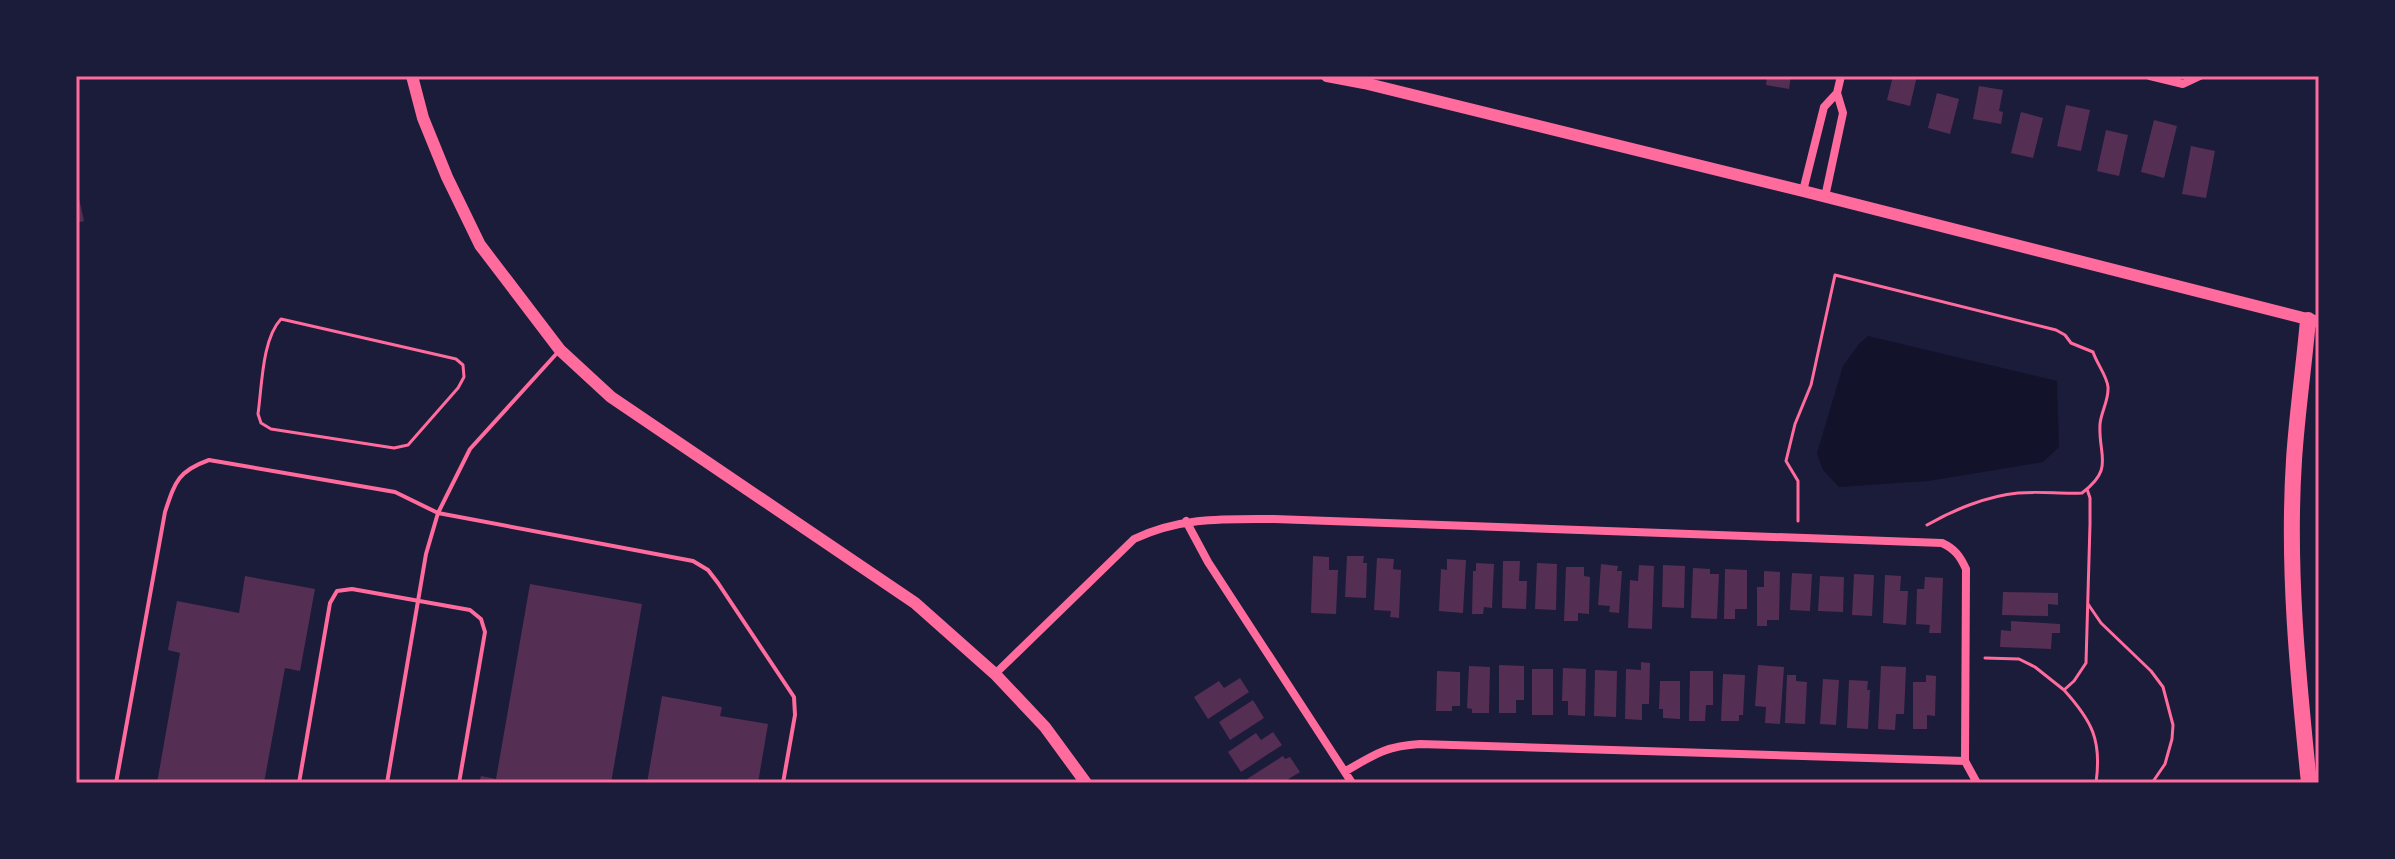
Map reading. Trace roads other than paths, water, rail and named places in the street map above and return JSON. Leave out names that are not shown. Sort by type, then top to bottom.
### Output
[{"type":"highway","points":[[2309,783],[2297,662],[2293,566],[2294,461],[2314,321]]},
{"type":"main road","points":[[412,76],[423,118],[480,245],[560,350],[611,397],[915,603],[995,674],[1045,727],[1086,783]]},
{"type":"main road","points":[[1327,76],[1803,191],[2314,321]]},
{"type":"street","points":[[1803,191],[1824,107],[1837,93],[1841,76]]},
{"type":"street","points":[[2150,76],[2183,84],[2200,76]]},
{"type":"street","points":[[1825,197],[1843,113],[1837,93]]},
{"type":"street","points":[[995,674],[1134,539],[1157,528],[1186,521],[1274,519],[1924,541],[1953,548],[1966,569],[1965,761],[1977,783]]},
{"type":"street","points":[[1186,521],[1208,562],[1352,783]]},
{"type":"street","points":[[1346,771],[1382,750],[1398,745],[1420,744],[1965,761]]},
{"type":"lane","points":[[387,783],[426,554],[438,513],[470,449],[560,350]]},
{"type":"lane","points":[[116,783],[165,512],[172,489],[187,468],[209,460],[395,492],[438,513],[693,561],[708,570],[794,697],[795,715],[783,783]]},
{"type":"lane","points":[[299,783],[330,603],[337,591],[352,589],[470,610],[481,619],[485,632],[459,783]]}]
